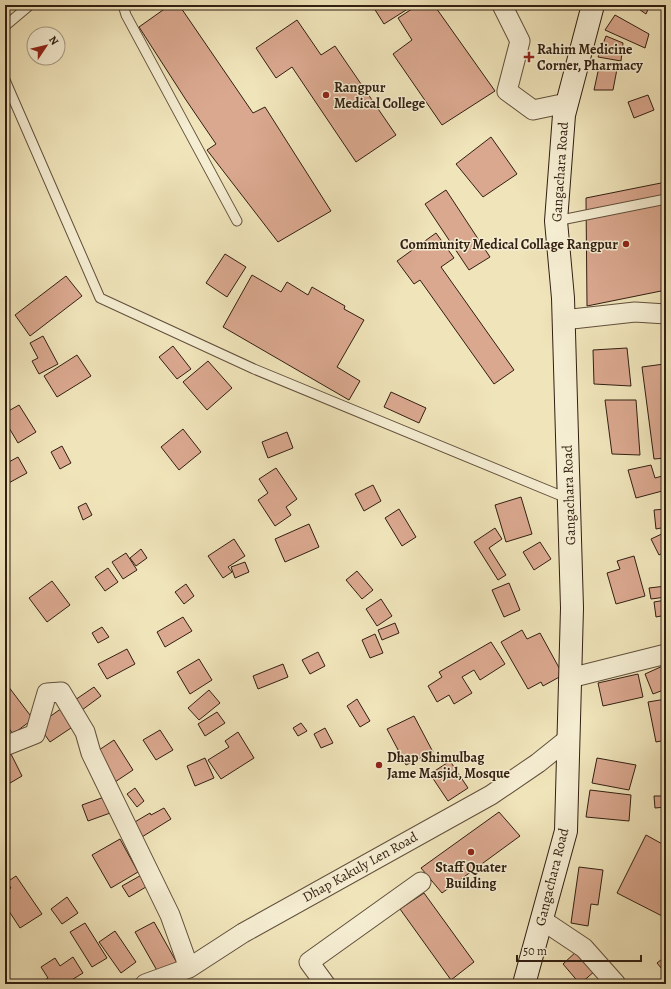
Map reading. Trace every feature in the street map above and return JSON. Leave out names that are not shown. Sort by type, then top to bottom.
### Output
[{"type":"main road","name":"Gangachara Road","points":[[524,984],[566,831],[572,608],[563,320],[556,221],[564,115],[593,5]]},
{"type":"street","points":[[502,5],[520,41],[507,91],[533,110],[567,104]]},
{"type":"street","points":[[563,320],[635,312],[666,314]]},
{"type":"street","points":[[570,678],[666,654]]},
{"type":"street","points":[[5,746],[34,734],[47,693],[61,692],[85,732],[91,753],[170,915],[188,968]]},
{"type":"street","name":"Dhap Kakuly Len Road","points":[[145,984],[188,968],[243,933],[491,795],[538,763],[568,739]]},
{"type":"street","points":[[325,984],[310,962],[421,882]]},
{"type":"street","points":[[542,920],[584,948],[616,984]]},
{"type":"lane","points":[[5,26],[30,5]]},
{"type":"lane","points":[[123,5],[126,15],[237,221]]},
{"type":"lane","points":[[5,80],[100,298],[254,369],[568,499]]},
{"type":"lane","points":[[556,221],[666,199]]},
{"type":"building","points":[[170,5],[179,5],[253,113],[265,107],[331,211],[278,242],[207,150],[216,144],[139,27]]},
{"type":"building","points":[[372,5],[414,5],[384,24]]},
{"type":"building","points":[[418,5],[434,5],[495,91],[442,125],[393,54],[412,40],[398,18]]},
{"type":"building","points":[[633,5],[650,5],[646,14]]},
{"type":"building","points":[[615,15],[649,34],[645,48],[605,30]]},
{"type":"building","points":[[297,20],[321,55],[335,46],[396,135],[356,162],[292,67],[276,78],[256,48]]},
{"type":"building","points":[[606,36],[623,43],[621,61],[598,57]]},
{"type":"building","points":[[599,67],[617,69],[613,90],[594,90]]},
{"type":"building","points":[[648,95],[654,110],[634,118],[628,102]]},
{"type":"building","points":[[491,137],[517,174],[483,197],[456,164]]},
{"type":"building","name":"Community Medical Collage Rangpur","points":[[666,182],[666,290],[587,306],[586,198]]},
{"type":"building","points":[[446,190],[490,257],[469,270],[425,204]]},
{"type":"building","points":[[436,233],[454,258],[441,267],[514,370],[494,384],[420,280],[414,284],[397,261]]},
{"type":"building","points":[[225,254],[246,267],[227,297],[206,283]]},
{"type":"building","points":[[252,275],[281,292],[287,282],[308,295],[312,287],[345,306],[344,309],[364,320],[337,367],[360,381],[349,400],[223,327]]},
{"type":"building","points":[[66,276],[82,296],[30,336],[15,315]]},
{"type":"building","points":[[43,336],[58,364],[39,374],[32,361],[38,358],[30,343]]},
{"type":"building","points":[[173,346],[191,369],[177,379],[159,357]]},
{"type":"building","points":[[627,348],[631,386],[594,384],[593,350]]},
{"type":"building","points":[[77,355],[91,376],[57,397],[44,376]]},
{"type":"building","points":[[208,361],[232,388],[207,410],[183,382]]},
{"type":"building","points":[[664,364],[666,375],[666,458],[654,459],[642,367]]},
{"type":"building","points":[[391,392],[426,408],[419,423],[384,407]]},
{"type":"building","points":[[605,400],[636,400],[640,455],[612,454]]},
{"type":"building","points":[[19,405],[36,432],[18,443],[5,421],[5,413]]},
{"type":"building","points":[[183,429],[201,452],[179,470],[161,447]]},
{"type":"building","points":[[287,432],[293,448],[268,458],[262,442]]},
{"type":"building","points":[[62,446],[71,463],[60,469],[51,452]]},
{"type":"building","points":[[18,457],[27,473],[5,485],[5,464]]},
{"type":"building","points":[[651,465],[655,478],[666,475],[666,490],[636,498],[628,470]]},
{"type":"building","points":[[276,468],[297,499],[286,507],[291,515],[275,526],[258,500],[268,493],[259,479]]},
{"type":"building","points":[[373,485],[381,501],[364,511],[355,494]]},
{"type":"building","points":[[521,497],[532,534],[506,542],[495,505]]},
{"type":"building","points":[[86,503],[92,515],[83,520],[78,507]]},
{"type":"building","points":[[399,509],[416,537],[402,546],[385,518]]},
{"type":"building","points":[[666,509],[666,527],[656,529],[654,510]]},
{"type":"building","points":[[309,524],[319,547],[285,562],[275,539]]},
{"type":"building","points":[[495,528],[502,539],[489,548],[506,575],[498,580],[474,542]]},
{"type":"building","points":[[666,532],[666,551],[659,555],[651,539]]},
{"type":"building","points":[[234,539],[245,556],[228,567],[232,572],[223,578],[208,556]]},
{"type":"building","points":[[540,542],[551,559],[534,570],[523,552]]},
{"type":"building","points":[[141,549],[147,558],[136,566],[130,558]]},
{"type":"building","points":[[126,553],[137,570],[123,579],[112,562]]},
{"type":"building","points":[[634,556],[645,596],[616,604],[607,573],[620,569],[617,561]]},
{"type":"building","points":[[245,562],[249,572],[235,578],[231,567]]},
{"type":"building","points":[[108,568],[118,582],[105,591],[95,577]]},
{"type":"building","points":[[357,571],[373,590],[362,599],[346,580]]},
{"type":"building","points":[[52,581],[70,605],[47,622],[29,598]]},
{"type":"building","points":[[509,583],[520,610],[504,617],[492,590]]},
{"type":"building","points":[[186,584],[194,596],[184,604],[175,592]]},
{"type":"building","points":[[666,586],[666,597],[651,599],[649,588]]},
{"type":"building","points":[[381,599],[392,616],[377,626],[366,609]]},
{"type":"building","points":[[666,600],[666,615],[656,617],[654,602]]},
{"type":"building","points":[[183,617],[192,631],[165,647],[157,632]]},
{"type":"building","points":[[395,623],[399,633],[382,640],[378,630]]},
{"type":"building","points":[[102,627],[109,637],[98,643],[92,633]]},
{"type":"building","points":[[522,630],[527,639],[540,633],[563,675],[543,686],[541,682],[528,689],[501,642]]},
{"type":"building","points":[[375,634],[383,653],[370,658],[362,640]]},
{"type":"building","points":[[491,642],[505,664],[480,680],[474,670],[462,677],[472,693],[454,704],[449,695],[437,702],[428,686],[442,677],[439,672]]},
{"type":"building","points":[[127,649],[135,664],[107,679],[98,664]]},
{"type":"building","points":[[318,652],[325,666],[310,674],[302,660]]},
{"type":"building","points":[[199,659],[212,680],[190,694],[177,672]]},
{"type":"building","points":[[283,664],[288,677],[258,689],[253,676]]},
{"type":"building","points":[[665,665],[666,689],[653,694],[645,674]]},
{"type":"building","points":[[638,674],[643,697],[603,706],[598,683]]},
{"type":"building","points":[[8,686],[33,719],[13,734],[5,723],[5,688]]},
{"type":"building","points":[[94,687],[101,696],[82,710],[75,700]]},
{"type":"building","points":[[209,690],[220,703],[199,720],[188,708]]},
{"type":"building","points":[[357,699],[370,721],[360,727],[347,706]]},
{"type":"building","points":[[666,699],[666,740],[656,742],[648,702]]},
{"type":"building","points":[[62,708],[74,726],[50,742],[38,725]]},
{"type":"building","points":[[217,712],[225,723],[205,736],[198,724]]},
{"type":"building","points":[[414,716],[433,752],[406,765],[387,729]]},
{"type":"building","points":[[301,723],[307,731],[298,736],[293,728]]},
{"type":"building","points":[[325,728],[333,743],[321,748],[314,734]]},
{"type":"building","points":[[160,730],[173,750],[156,760],[143,740]]},
{"type":"building","points":[[238,732],[254,758],[221,779],[208,760],[229,747],[225,741]]},
{"type":"building","points":[[114,740],[133,770],[112,784],[93,754]]},
{"type":"building","points":[[8,748],[22,776],[5,786],[5,750]]},
{"type":"building","points":[[205,758],[214,778],[195,786],[187,766]]},
{"type":"building","points":[[597,758],[636,765],[629,790],[592,783]]},
{"type":"building","points":[[450,761],[468,788],[448,801],[430,774]]},
{"type":"building","points":[[135,788],[144,801],[137,807],[127,794]]},
{"type":"building","points":[[590,790],[631,795],[629,821],[586,817]]},
{"type":"building","points":[[107,796],[113,812],[88,821],[82,805]]},
{"type":"building","points":[[654,796],[666,796],[666,807],[655,808]]},
{"type":"building","points":[[164,808],[171,819],[137,840],[128,826],[150,813],[151,815]]},
{"type":"building","name":"Staff Quater Building","points":[[499,812],[520,836],[442,893],[421,868]]},
{"type":"building","points":[[646,835],[666,846],[666,918],[617,893]]},
{"type":"building","points":[[120,839],[138,872],[111,888],[92,855]]},
{"type":"building","points":[[579,867],[603,870],[598,905],[591,904],[588,926],[571,923]]},
{"type":"building","points":[[145,873],[151,884],[129,897],[122,886]]},
{"type":"building","points":[[16,876],[42,914],[20,928],[5,905],[5,892],[11,888],[7,882]]},
{"type":"building","name":"Staff Quater Building","points":[[424,893],[474,962],[451,980],[400,909]]},
{"type":"building","points":[[67,897],[78,913],[62,924],[51,909]]},
{"type":"building","points":[[154,922],[177,963],[159,974],[135,932]]},
{"type":"building","points":[[85,923],[107,958],[92,967],[70,932]]},
{"type":"building","points":[[115,931],[136,962],[121,973],[99,942]]},
{"type":"building","points":[[578,950],[596,970],[580,984],[563,964]]},
{"type":"building","points":[[666,956],[666,974],[657,963]]},
{"type":"building","points":[[73,957],[83,973],[65,984],[38,984],[48,978],[41,967],[55,958],[60,966]]},
{"type":"place","name":"Rahim Medicine Corner, Pharmacy","points":[[529,57]]},
{"type":"place","name":"Rangpur Medical College","points":[[326,95]]},
{"type":"place","name":"Community Medical Collage Rangpur","points":[[626,244]]},
{"type":"place","name":"Dhap Shimulbag Jame Masjid, Mosque","points":[[379,765]]},
{"type":"place","name":"Staff Quater Building","points":[[471,852]]}]
